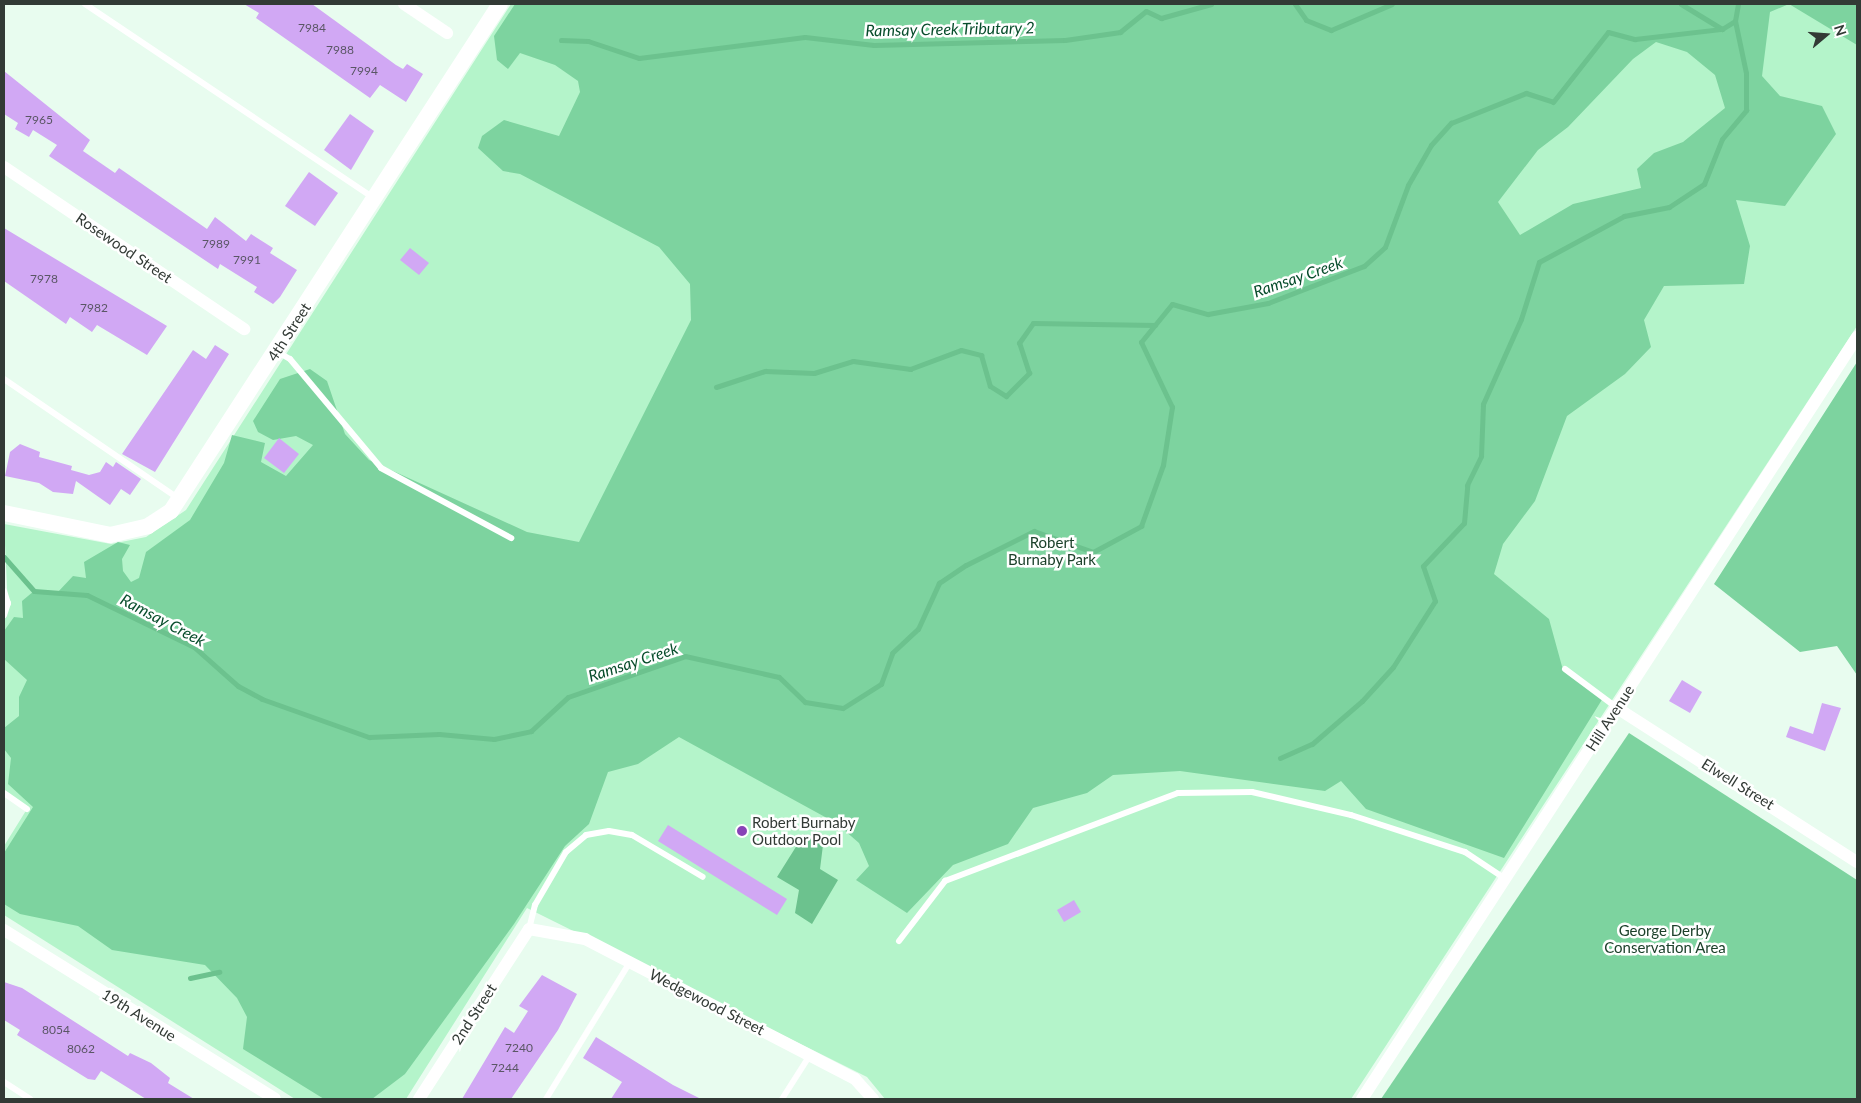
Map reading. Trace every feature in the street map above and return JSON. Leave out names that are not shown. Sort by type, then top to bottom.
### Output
[{"type":"street","points":[[404,4],[447,32]]},
{"type":"street","name":"4th Street","points":[[4,513],[110,535],[148,526],[181,500],[500,4]]},
{"type":"street","name":"Rosewood Street","points":[[4,167],[244,329]]},
{"type":"street","name":"Hill Avenue","points":[[1362,1099],[1504,878],[1617,708],[1708,561],[1857,337]]},
{"type":"street","name":"Elwell Street","points":[[1617,708],[1857,862]]},
{"type":"street","name":"Wedgewood Street","points":[[529,929],[585,939],[856,1079],[873,1099]]},
{"type":"street","name":"2nd Street","points":[[420,1099],[529,929]]},
{"type":"street","name":"19th Avenue","points":[[4,930],[270,1098]]},
{"type":"lane","points":[[86,4],[375,199]]},
{"type":"lane","points":[[276,351],[290,359],[381,468],[511,538]]},
{"type":"lane","points":[[4,379],[181,500]]},
{"type":"lane","points":[[4,591],[8,603],[4,615]]},
{"type":"lane","points":[[1564,668],[1617,708]]},
{"type":"lane","points":[[899,941],[945,881],[1178,793],[1252,792],[1351,815],[1465,852],[1504,878]]},
{"type":"lane","points":[[4,794],[27,809]]},
{"type":"lane","points":[[529,929],[535,905],[566,852],[586,835],[609,831],[632,835],[703,877]]},
{"type":"lane","points":[[546,1099],[630,962]]},
{"type":"lane","points":[[782,1099],[810,1055]]},
{"type":"lane","points":[[4,1082],[30,1099]]},
{"type":"green space","name":"Robert Burnaby Park","points":[[511,4],[1857,4],[1857,326],[1351,1099],[885,1099],[867,1077],[527,908],[406,1099],[295,1099],[4,915],[4,846],[27,809],[4,793],[4,615],[8,608],[4,524],[111,544],[146,537],[186,510]]},
{"type":"green space","name":"Robert Burnaby Park","points":[[515,4],[1789,4],[1770,12],[1762,76],[1780,96],[1822,106],[1836,134],[1785,206],[1736,200],[1750,246],[1744,284],[1664,286],[1644,320],[1651,347],[1625,374],[1567,416],[1535,501],[1503,544],[1494,574],[1549,619],[1563,670],[1603,698],[1504,858],[1366,809],[1341,781],[1325,791],[1180,771],[1113,775],[1087,793],[1033,808],[1008,844],[953,865],[907,913],[856,880],[869,866],[859,843],[836,823],[679,737],[638,764],[608,772],[589,824],[565,846],[514,924],[405,1074],[372,1099],[324,1099],[243,1049],[247,1017],[237,998],[205,965],[112,950],[78,926],[20,914],[4,904],[4,853],[33,807],[8,784],[11,758],[4,749],[4,728],[19,716],[19,697],[27,680],[4,659],[4,631],[14,617],[23,618],[22,601],[34,591],[57,593],[73,576],[86,578],[84,562],[118,542],[130,545],[122,559],[123,571],[131,582],[139,578],[146,552],[190,520],[224,463],[232,435],[265,443],[261,462],[286,476],[313,445],[296,436],[273,440],[258,432],[253,421],[280,379],[310,369],[327,381],[345,434],[369,460],[527,532],[579,542],[691,320],[690,284],[659,247],[520,174],[503,171],[478,148],[482,136],[504,120],[559,136],[580,92],[578,81],[555,65],[520,53],[508,69],[497,60],[494,36]],"holes":[[[1656,42],[1687,52],[1715,75],[1725,108],[1683,142],[1654,153],[1637,169],[1641,188],[1573,204],[1520,235],[1498,202],[1538,150],[1568,127],[1633,59]]]},
{"type":"green space","points":[[1789,4],[1857,4],[1857,45]]},
{"type":"green space","points":[[1857,362],[1857,675],[1837,646],[1800,652],[1714,584]]},
{"type":"green space","name":"George Derby Conservation Area","points":[[1629,733],[1857,880],[1857,1099],[1381,1099]]},
{"type":"shaded area","points":[[804,834],[823,845],[820,869],[838,880],[812,924],[795,913],[799,890],[777,877]]},
{"type":"building","points":[[244,4],[312,4],[396,65],[403,69],[407,64],[423,74],[406,102],[380,85],[370,98],[256,18],[259,13]]},
{"type":"building","points":[[4,71],[90,140],[83,151],[115,173],[119,168],[207,229],[215,217],[246,241],[251,234],[273,248],[270,253],[297,270],[280,297],[273,304],[254,292],[257,287],[220,264],[218,269],[49,156],[57,145],[33,130],[29,137],[15,129],[18,123],[4,114]]},
{"type":"building","points":[[350,114],[374,131],[351,170],[324,150]]},
{"type":"building","points":[[309,172],[338,193],[315,226],[285,206]]},
{"type":"building","points":[[4,228],[167,326],[147,355],[97,325],[92,332],[70,317],[66,324],[4,281]]},
{"type":"building","points":[[410,248],[429,263],[419,275],[400,260]]},
{"type":"building","points":[[215,345],[229,354],[155,472],[122,454],[193,350],[206,359]]},
{"type":"building","points":[[279,438],[299,454],[284,473],[264,458]]},
{"type":"building","points":[[20,444],[40,452],[39,457],[72,466],[71,470],[89,475],[100,472],[106,462],[113,467],[116,462],[141,479],[130,495],[121,489],[110,505],[76,481],[73,494],[53,492],[39,483],[5,476],[10,452]]},
{"type":"building","points":[[1682,680],[1702,692],[1690,713],[1669,701]]},
{"type":"building","points":[[1822,703],[1841,708],[1825,751],[1786,737],[1790,726],[1813,734]]},
{"type":"building","points":[[668,825],[787,899],[777,915],[658,841]]},
{"type":"building","points":[[1074,900],[1081,912],[1064,922],[1057,910]]},
{"type":"building","points":[[542,975],[577,994],[558,1030],[511,1099],[462,1099],[505,1027],[514,1033],[528,1011],[519,1006]]},
{"type":"building","points":[[4,982],[22,988],[128,1056],[130,1053],[151,1063],[170,1078],[168,1083],[194,1099],[146,1099],[101,1071],[95,1080],[88,1079],[17,1035],[20,1030],[4,1020]]},
{"type":"building","points":[[596,1037],[673,1085],[701,1099],[611,1099],[622,1082],[583,1058]]},
{"type":"waterway","name":"Ramsay Creek Tributary 2","points":[[561,40],[588,41],[639,58],[805,37],[874,45],[1065,40],[1120,32],[1146,11],[1161,18],[1211,4]]},
{"type":"waterway","name":"Ramsay Creek Tributary 2","points":[[1295,4],[1306,20],[1331,30],[1392,4]]},
{"type":"waterway","name":"Ramsay Creek Tributary 2","points":[[1681,4],[1722,29]]},
{"type":"waterway","name":"Ramsay Creek","points":[[4,557],[34,591],[87,595],[194,647],[238,686],[262,699],[369,737],[439,734],[494,739],[531,731],[568,697],[685,656],[779,677],[805,702],[843,708],[881,684],[892,653],[918,629],[939,583],[966,565],[1034,531],[1093,552],[1141,526],[1163,465],[1172,407],[1141,342],[1172,304],[1208,314],[1268,303],[1364,266],[1385,247],[1408,185],[1431,145],[1451,123],[1526,93],[1553,102],[1608,32],[1635,39],[1722,29],[1735,21],[1738,4]]},
{"type":"waterway","points":[[1280,758],[1312,744],[1362,701],[1393,667],[1435,601],[1423,566],[1464,523],[1467,485],[1481,456],[1483,404],[1521,319],[1539,262],[1624,216],[1669,207],[1704,184],[1722,139],[1746,110],[1746,73],[1735,21]]},
{"type":"waterway","points":[[716,387],[765,371],[814,373],[853,361],[910,369],[961,350],[981,355],[990,386],[1006,396],[1029,373],[1019,343],[1033,323],[1155,325]]},
{"type":"waterway","points":[[190,978],[219,972]]},
{"type":"place","name":"Robert Burnaby Outdoor Pool","points":[[742,831]]}]
